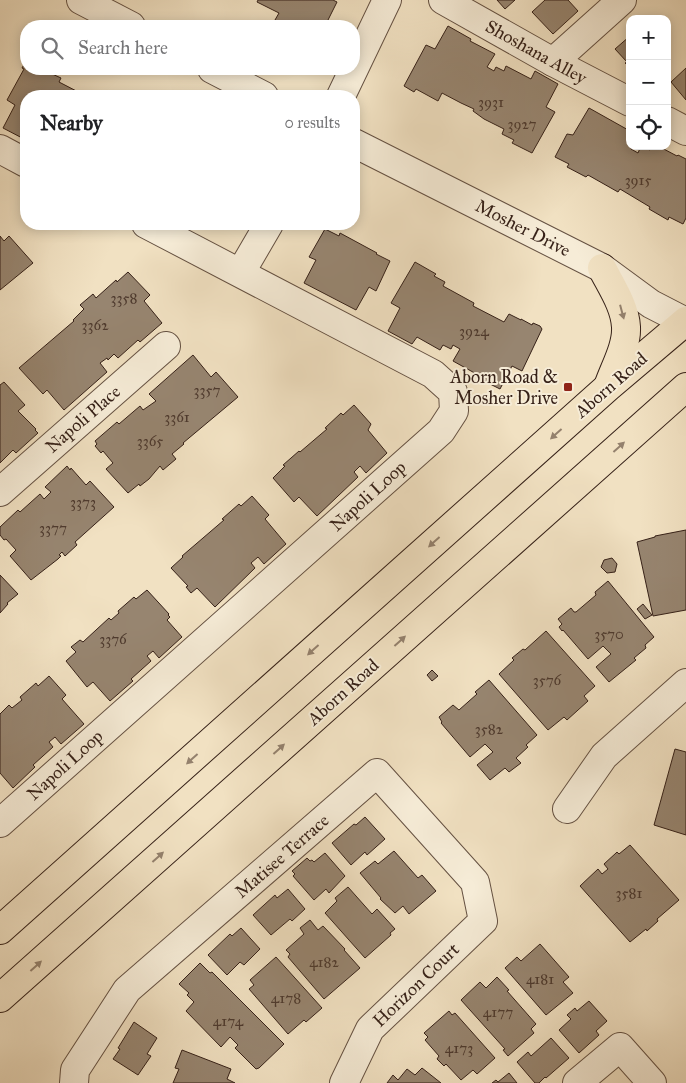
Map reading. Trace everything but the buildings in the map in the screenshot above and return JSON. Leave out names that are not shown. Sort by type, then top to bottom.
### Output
[{"type":"main road","points":[[602,268],[620,305],[626,327],[623,345],[608,386]]},
{"type":"main road","name":"Aborn Road","points":[[0,930],[608,386],[686,322]]},
{"type":"main road","name":"Aborn Road","points":[[0,998],[686,388]]},
{"type":"street","points":[[81,0],[119,20]]},
{"type":"street","points":[[360,56],[387,0]]},
{"type":"street","name":"Shoshana Alley","points":[[443,0],[553,62],[626,100]]},
{"type":"street","points":[[553,62],[622,0]]},
{"type":"street","points":[[224,75],[252,90]]},
{"type":"street","points":[[344,90],[351,75]]},
{"type":"street","points":[[671,123],[686,131]]},
{"type":"street","name":"Mosher Drive","points":[[360,146],[602,268],[651,304],[686,322]]},
{"type":"street","points":[[0,150],[20,160]]},
{"type":"street","name":"Napoli Loop","points":[[0,823],[441,431],[454,411],[453,392],[432,374],[158,230]]},
{"type":"street","points":[[240,272],[265,230]]},
{"type":"street","name":"Napoli Place","points":[[0,492],[166,346]]},
{"type":"street","points":[[567,810],[604,756],[686,683]]},
{"type":"street","name":"Matisee Terrace","points":[[74,1083],[74,1070],[127,990],[377,773],[475,882],[483,921]]},
{"type":"street","name":"Horizon Court","points":[[344,1083],[370,1029],[483,921]]},
{"type":"street","points":[[577,1083],[620,1047],[652,1083]]},
{"type":"place","name":"Aborn Road & Mosher Drive","points":[[568,387]]}]
